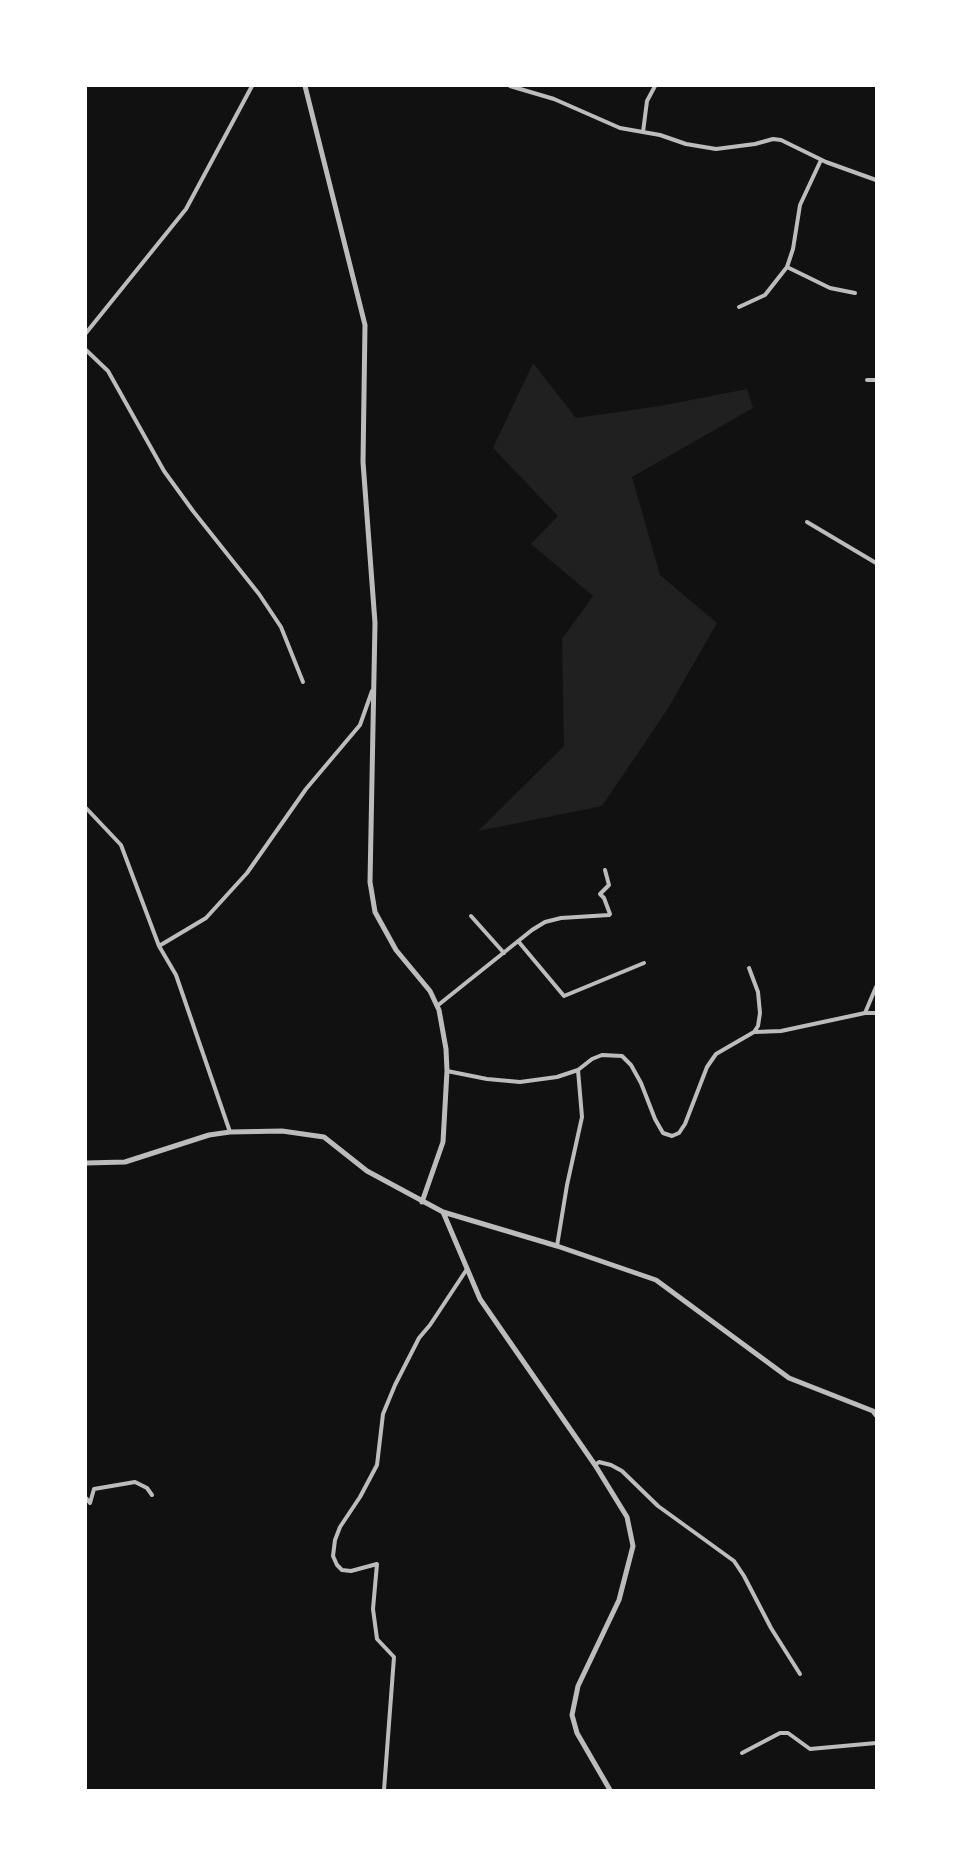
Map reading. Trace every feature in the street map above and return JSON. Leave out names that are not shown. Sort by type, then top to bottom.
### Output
[{"type":"street","points":[[86,333],[186,209],[252,86]]},
{"type":"street","points":[[305,86],[365,325],[363,462],[375,623],[370,882],[375,912],[396,950],[430,991],[437,1006],[444,1039],[447,1071],[443,1142],[422,1202]]},
{"type":"street","points":[[510,86],[554,99],[620,128],[716,149],[755,144],[773,139],[781,140],[821,160],[876,180]]},
{"type":"street","points":[[643,132],[647,101],[655,86]]},
{"type":"street","points":[[739,307],[765,295],[787,267],[793,249],[800,205],[821,160]]},
{"type":"street","points":[[787,267],[830,288],[855,293]]},
{"type":"street","points":[[86,350],[108,371],[164,471],[193,512],[259,594],[281,627],[303,682]]},
{"type":"street","points":[[867,380],[876,381]]},
{"type":"street","points":[[807,522],[876,563]]},
{"type":"street","points":[[159,946],[206,918],[247,873],[306,789],[360,725],[375,684]]},
{"type":"street","points":[[86,808],[122,846],[159,946],[176,975],[230,1132]]},
{"type":"street","points":[[437,1006],[545,922],[561,918],[609,915],[604,897],[600,894],[609,885],[605,870]]},
{"type":"street","points":[[471,916],[504,953]]},
{"type":"street","points":[[518,941],[564,996],[644,963]]},
{"type":"street","points":[[447,1071],[487,1079],[520,1082],[557,1077],[578,1070],[592,1059],[602,1055],[622,1056],[631,1065],[641,1083],[663,1133],[672,1136],[679,1133],[685,1124],[707,1067],[716,1054],[754,1032],[758,1026],[760,1013],[758,992],[748,968]]},
{"type":"street","points":[[865,1013],[876,987]]},
{"type":"street","points":[[754,1032],[781,1031],[865,1013],[876,1013]]},
{"type":"street","points":[[557,1246],[582,1117],[578,1070]]},
{"type":"street","points":[[86,1163],[125,1162],[208,1134],[282,1131],[324,1137],[367,1171],[443,1212],[557,1246],[656,1281],[789,1378],[875,1411]]},
{"type":"street","points":[[443,1212],[455,1235],[480,1299],[595,1465],[627,1517],[633,1546],[619,1600],[578,1686],[572,1715],[577,1733],[610,1791]]},
{"type":"street","points":[[384,1791],[393,1657],[377,1639],[373,1609],[377,1564],[351,1571],[342,1570],[333,1556],[335,1540],[340,1527],[377,1466],[383,1414],[395,1385],[419,1338],[467,1269]]},
{"type":"street","points":[[595,1465],[599,1462],[622,1471],[658,1506],[734,1561],[771,1628],[800,1674]]},
{"type":"street","points":[[86,1498],[90,1503],[94,1489],[135,1482],[147,1488],[153,1495]]},
{"type":"street","points":[[742,1753],[780,1733],[788,1733],[810,1749],[876,1743]]},
{"type":"shaded area","points":[[533,363],[576,418],[660,406],[747,389],[753,408],[632,477],[660,575],[717,623],[667,710],[602,806],[478,831],[564,746],[562,639],[593,596],[531,544],[558,516],[493,448]]}]
